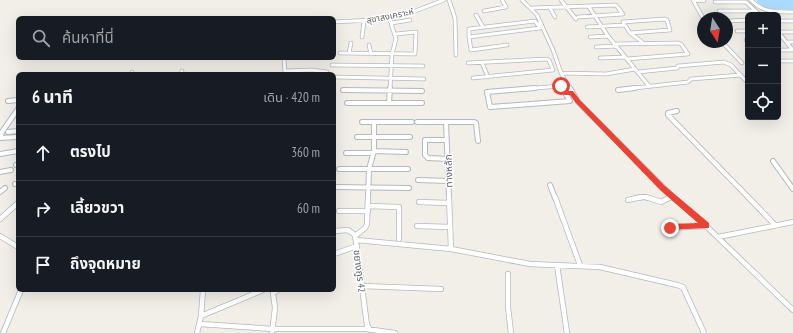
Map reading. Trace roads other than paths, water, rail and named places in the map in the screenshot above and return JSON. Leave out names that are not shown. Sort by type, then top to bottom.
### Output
[{"type":"street","name":"สุขาสงเคราะห์","points":[[336,22],[364,21],[410,14],[444,0]]},
{"type":"street","points":[[449,0],[455,18],[456,55]]},
{"type":"street","points":[[484,11],[506,7],[502,0]]},
{"type":"street","points":[[522,0],[532,8],[561,73],[571,93],[578,102],[672,197],[718,237],[793,310]]},
{"type":"street","points":[[532,8],[567,7],[589,7],[616,5],[623,14],[577,18],[567,7],[561,0]]},
{"type":"street","points":[[694,0],[704,1]]},
{"type":"street","points":[[694,0],[700,12]]},
{"type":"street","points":[[751,0],[756,7],[765,11],[793,12]]},
{"type":"street","points":[[716,2],[745,1],[755,11]]},
{"type":"street","points":[[589,7],[608,36],[649,86]]},
{"type":"street","points":[[550,8],[555,17]]},
{"type":"street","points":[[720,11],[755,11]]},
{"type":"street","points":[[476,15],[483,27]]},
{"type":"street","points":[[389,17],[396,34],[392,54],[389,103]]},
{"type":"street","points":[[391,23],[410,20]]},
{"type":"street","points":[[630,32],[671,30],[666,20],[623,22],[630,32],[644,43]]},
{"type":"street","points":[[733,21],[745,20]]},
{"type":"street","points":[[362,37],[364,21]]},
{"type":"street","points":[[507,45],[471,50],[469,29],[535,21],[539,24]]},
{"type":"street","points":[[781,21],[793,21]]},
{"type":"street","points":[[469,37],[540,28],[539,24]]},
{"type":"street","points":[[587,27],[625,25]]},
{"type":"street","points":[[737,31],[745,30]]},
{"type":"street","points":[[340,53],[415,54],[416,32],[396,34]]},
{"type":"street","points":[[781,32],[793,32]]},
{"type":"street","points":[[781,35],[793,50],[781,50]]},
{"type":"street","points":[[590,37],[608,36]]},
{"type":"street","points":[[781,40],[793,42]]},
{"type":"street","points":[[349,53],[351,43]]},
{"type":"street","points":[[596,47],[644,43],[678,43],[681,44],[688,54],[600,58]]},
{"type":"street","points":[[370,45],[371,54]]},
{"type":"street","points":[[728,48],[742,63]]},
{"type":"street","points":[[468,64],[545,58],[548,59],[553,70],[552,72],[473,78]]},
{"type":"street","points":[[284,60],[285,72]]},
{"type":"street","points":[[781,61],[793,61]]},
{"type":"street","points":[[482,62],[488,77]]},
{"type":"street","points":[[561,73],[606,74],[677,68],[678,66],[724,62],[731,65],[745,80]]},
{"type":"street","points":[[550,64],[557,64]]},
{"type":"street","points":[[332,66],[423,66]]},
{"type":"street","points":[[294,72],[312,70],[318,72],[328,72]]},
{"type":"street","points":[[618,90],[688,82],[691,79],[741,75]]},
{"type":"street","points":[[336,77],[424,79]]},
{"type":"street","points":[[561,86],[566,93],[570,101],[490,107],[487,92],[561,86]]},
{"type":"street","points":[[343,90],[422,91]]},
{"type":"street","points":[[566,93],[571,93]]},
{"type":"street","points":[[8,101],[16,100]]},
{"type":"street","points":[[347,103],[422,103]]},
{"type":"street","points":[[677,111],[668,113],[668,115],[775,225]]},
{"type":"street","points":[[16,112],[2,132],[0,138],[16,136]]},
{"type":"street","points":[[362,122],[412,122]]},
{"type":"street","points":[[356,238],[367,224],[369,169],[373,152],[374,122]]},
{"type":"street","points":[[417,122],[475,122],[478,141]]},
{"type":"street","name":"ทางหลัก","points":[[446,122],[451,249]]},
{"type":"street","points":[[8,132],[16,131]]},
{"type":"street","points":[[357,137],[410,137]]},
{"type":"street","points":[[447,140],[426,139],[425,141],[426,158],[448,159]]},
{"type":"street","points":[[0,154],[16,151]]},
{"type":"street","points":[[346,153],[406,152]]},
{"type":"street","points":[[773,161],[793,189]]},
{"type":"street","points":[[339,169],[408,169]]},
{"type":"street","points":[[0,172],[11,170]]},
{"type":"street","points":[[418,180],[448,181]]},
{"type":"street","points":[[550,185],[580,265]]},
{"type":"street","points":[[336,187],[410,188]]},
{"type":"street","points":[[0,192],[5,188]]},
{"type":"street","points":[[628,200],[644,197],[661,202],[672,197]]},
{"type":"street","points":[[419,202],[449,203]]},
{"type":"street","points":[[0,219],[16,205]]},
{"type":"street","points":[[339,211],[399,207],[399,239]]},
{"type":"street","points":[[718,237],[793,222]]},
{"type":"street","points":[[417,226],[450,227]]},
{"type":"street","points":[[670,228],[706,226]]},
{"type":"street","name":"ชยางกูร 42","points":[[336,231],[348,230],[354,233],[356,238],[367,325],[370,330]]},
{"type":"street","points":[[0,236],[16,246]]},
{"type":"street","points":[[356,238],[451,249],[517,262],[580,265],[612,269],[683,287],[704,333]]},
{"type":"street","points":[[336,253],[357,246]]},
{"type":"street","points":[[557,265],[567,333]]},
{"type":"street","points":[[508,274],[508,307],[511,333]]},
{"type":"street","points":[[362,286],[441,289]]},
{"type":"street","points":[[3,333],[20,292]]},
{"type":"street","points":[[197,333],[200,324],[203,292]]},
{"type":"street","points":[[201,316],[258,292]]},
{"type":"street","points":[[273,331],[275,308],[273,293],[275,292]]},
{"type":"street","points":[[200,324],[273,331],[370,330],[395,333]]},
{"type":"water","points":[[756,0],[793,0],[793,10],[768,8],[759,4]]}]
